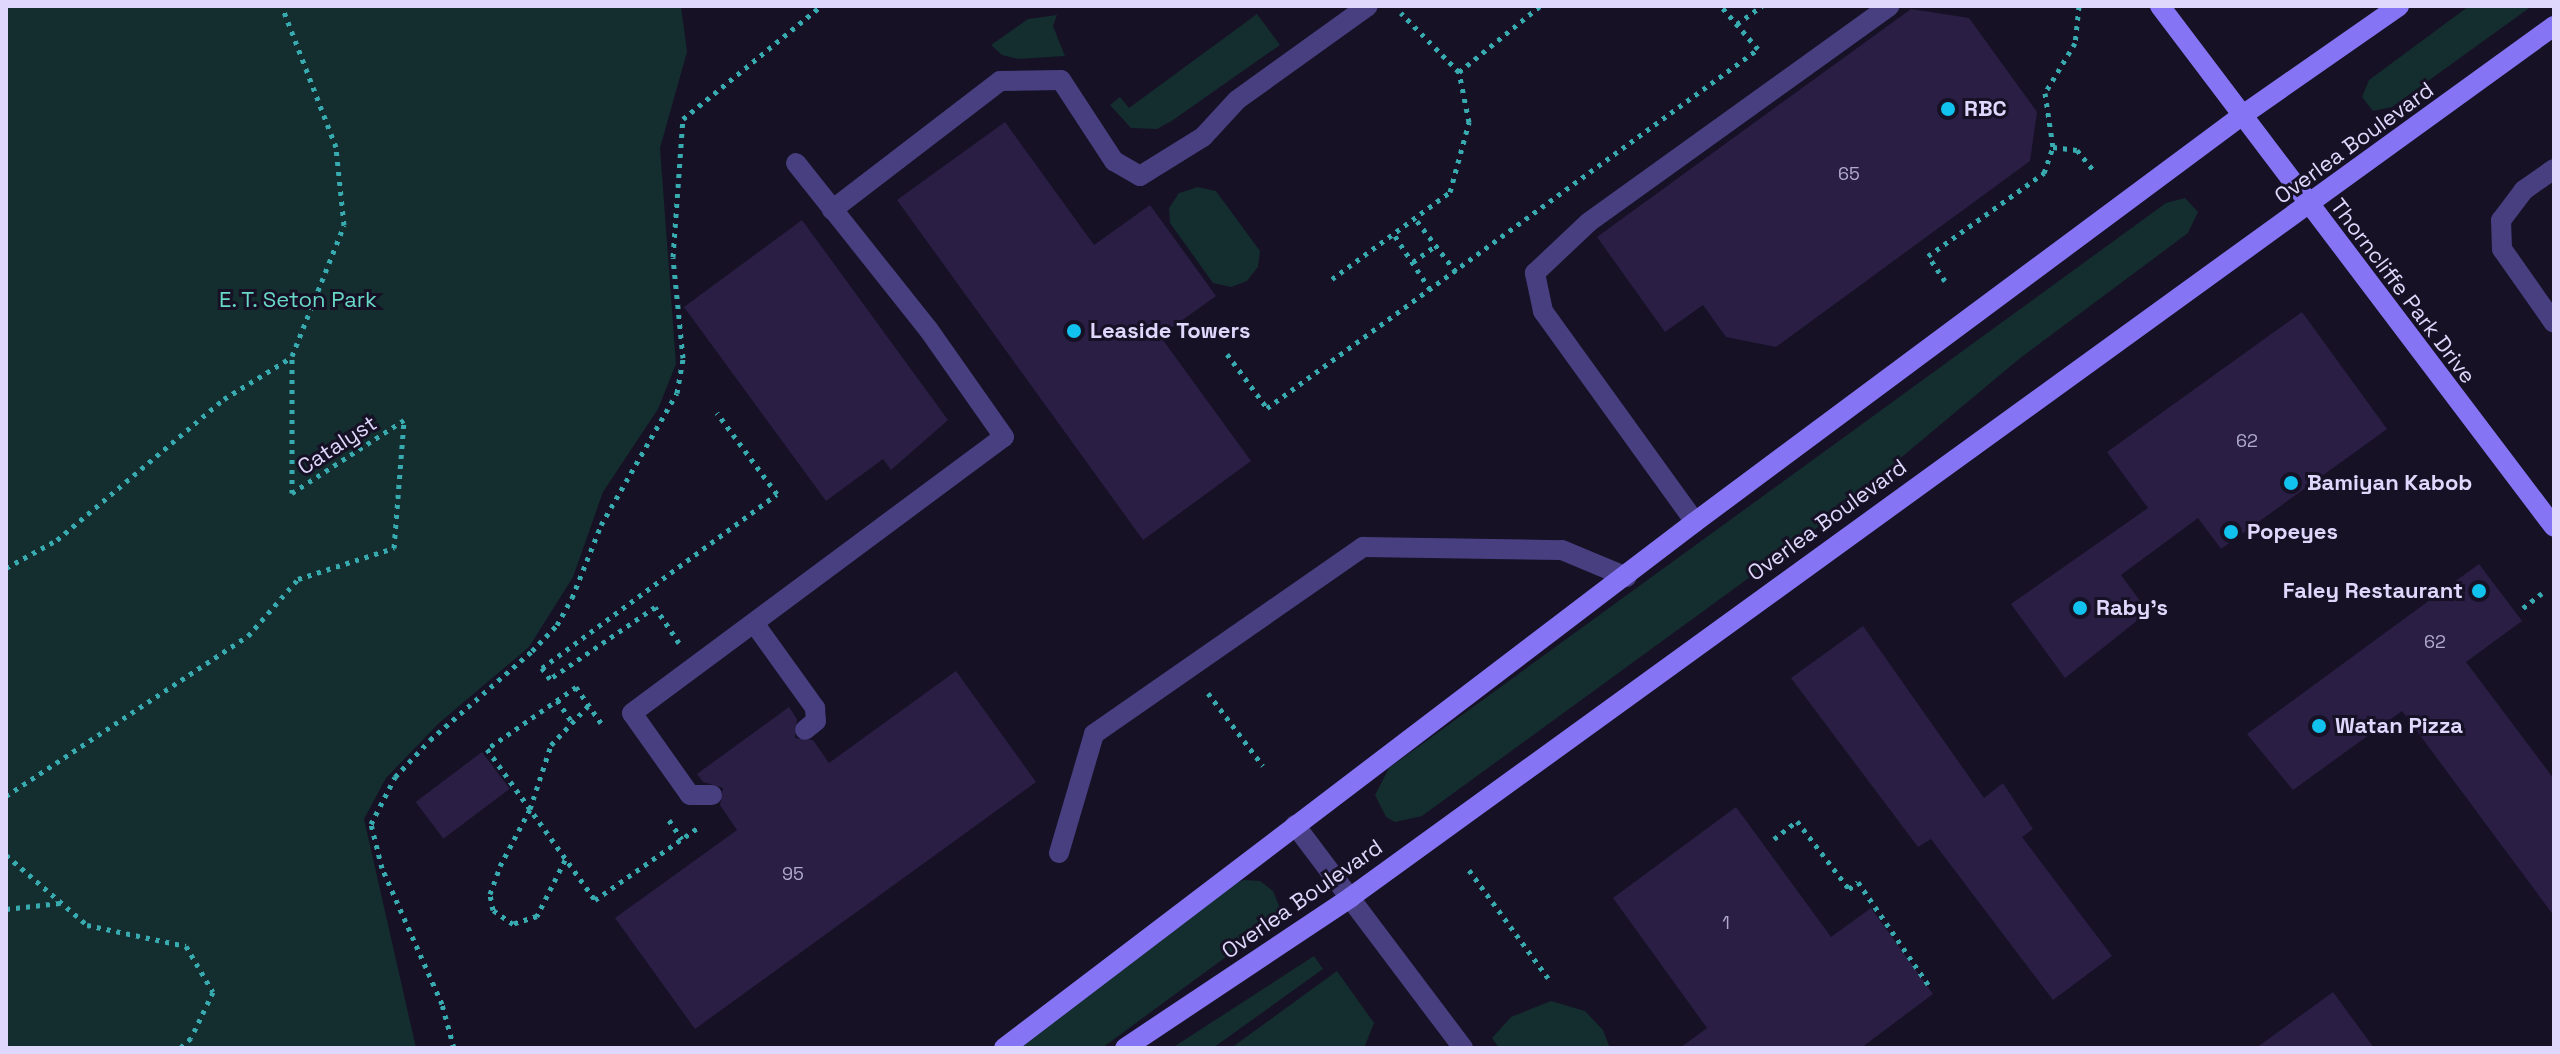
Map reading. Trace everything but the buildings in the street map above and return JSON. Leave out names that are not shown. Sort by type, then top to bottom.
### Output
[{"type":"main road","name":"Thorncliffe Park Drive","points":[[2160,6],[2240,117],[2552,521]]},
{"type":"main road","points":[[1004,1048],[1627,577],[1695,522],[2240,117],[2399,6]]},
{"type":"main road","name":"Overlea Boulevard","points":[[1125,1048],[1351,897],[2554,26]]},
{"type":"street","points":[[832,210],[1000,81],[1061,80],[1114,161],[1140,176],[1203,137],[1237,100],[1368,6]]},
{"type":"street","points":[[1695,522],[1543,311],[1535,273],[1589,222],[1890,6]]},
{"type":"street","points":[[712,795],[690,795],[632,713],[1004,437],[928,329],[796,163]]},
{"type":"street","points":[[2554,169],[2524,190],[2501,220],[2502,249],[2554,323]]},
{"type":"street","points":[[1059,853],[1094,734],[1363,547],[1562,550],[1627,577]]},
{"type":"street","points":[[754,623],[815,708],[816,721],[805,730]]},
{"type":"street","points":[[1295,825],[1463,1048]]},
{"type":"path","name":"Catalyst","points":[[6,796],[237,644],[298,579],[394,548],[404,420],[292,493],[292,356],[344,225],[336,147],[282,6]]},
{"type":"path","points":[[454,1048],[442,1004],[382,868],[371,824],[395,777],[430,740],[532,651],[557,625],[572,598],[601,525],[677,393],[683,358],[673,257],[683,119],[821,6]]},
{"type":"path","points":[[1459,72],[1540,6]]},
{"type":"path","points":[[1227,354],[1267,408],[1758,49],[1721,6]]},
{"type":"path","points":[[1737,24],[1762,6]]},
{"type":"path","points":[[1945,281],[1928,256],[2044,173],[2053,147],[2045,93],[2075,43],[2079,6]]},
{"type":"path","points":[[1332,279],[1417,221],[1450,192],[1466,136],[1469,122],[1459,72],[1401,13]]},
{"type":"path","points":[[2053,147],[2077,150],[2093,170]]},
{"type":"path","points":[[1417,221],[1456,272]]},
{"type":"path","points":[[1395,236],[1431,291]]},
{"type":"path","points":[[1413,262],[1436,245]]},
{"type":"path","points":[[6,568],[57,540],[224,399],[292,356]]},
{"type":"path","points":[[695,667],[655,607],[550,679],[542,668],[777,494],[717,413]]},
{"type":"path","points":[[2523,608],[2542,593]]},
{"type":"path","points":[[1189,668],[1263,766]]},
{"type":"path","points":[[607,731],[576,687],[487,749],[595,900],[702,824]]},
{"type":"path","points":[[557,700],[571,721]]},
{"type":"path","points":[[565,859],[537,916],[525,923],[501,920],[490,894],[530,809],[551,745],[589,705]]},
{"type":"path","points":[[665,815],[682,839]]},
{"type":"path","points":[[1774,839],[1797,821],[1849,889],[1858,882],[1930,987]]},
{"type":"path","points":[[6,855],[87,925],[186,946],[213,992],[180,1048]]},
{"type":"path","points":[[1469,870],[1548,978]]},
{"type":"path","points":[[6,909],[61,903]]},
{"type":"green space","name":"E. T. Seton Park","points":[[6,6],[681,6],[687,52],[660,148],[676,364],[658,409],[603,492],[573,577],[529,647],[439,723],[386,778],[364,819],[416,1048],[6,1048]]},
{"type":"green space","points":[[2469,6],[2532,6],[2392,107],[2373,111],[2362,97],[2369,80]]},
{"type":"green space","points":[[1257,14],[1280,45],[1173,120],[1157,129],[1131,128],[1110,105],[1120,97],[1129,108]]},
{"type":"green space","points":[[1057,15],[1053,26],[1065,56],[1018,59],[1002,55],[991,45],[1028,19]]},
{"type":"green space","points":[[1198,187],[1216,191],[1260,251],[1258,267],[1247,281],[1231,287],[1213,283],[1170,223],[1169,208],[1179,193]]},
{"type":"green space","points":[[2185,198],[2198,212],[2188,233],[2019,359],[1812,532],[1422,816],[1395,822],[1386,817],[1375,795],[1389,768],[2166,203]]},
{"type":"green space","points":[[1244,880],[1260,881],[1273,891],[1280,908],[1272,923],[1102,1048],[1009,1048],[1228,886]]},
{"type":"green space","points":[[1314,956],[1323,969],[1213,1048],[1172,1048]]},
{"type":"green space","points":[[1337,971],[1374,1023],[1364,1048],[1231,1048]]},
{"type":"green space","points":[[1551,1001],[1585,1011],[1603,1030],[1610,1048],[1499,1048],[1492,1038],[1511,1017]]},
{"type":"place","name":"RBC","points":[[1948,109]]},
{"type":"place","name":"Leaside Towers","points":[[1074,331]]},
{"type":"place","name":"Bamiyan Kabob","points":[[2291,483]]},
{"type":"place","name":"Popeyes","points":[[2231,532]]},
{"type":"place","name":"Faley Restaurant","points":[[2479,591]]},
{"type":"place","name":"Raby's","points":[[2080,608]]},
{"type":"place","name":"Watan Pizza","points":[[2319,726]]}]
